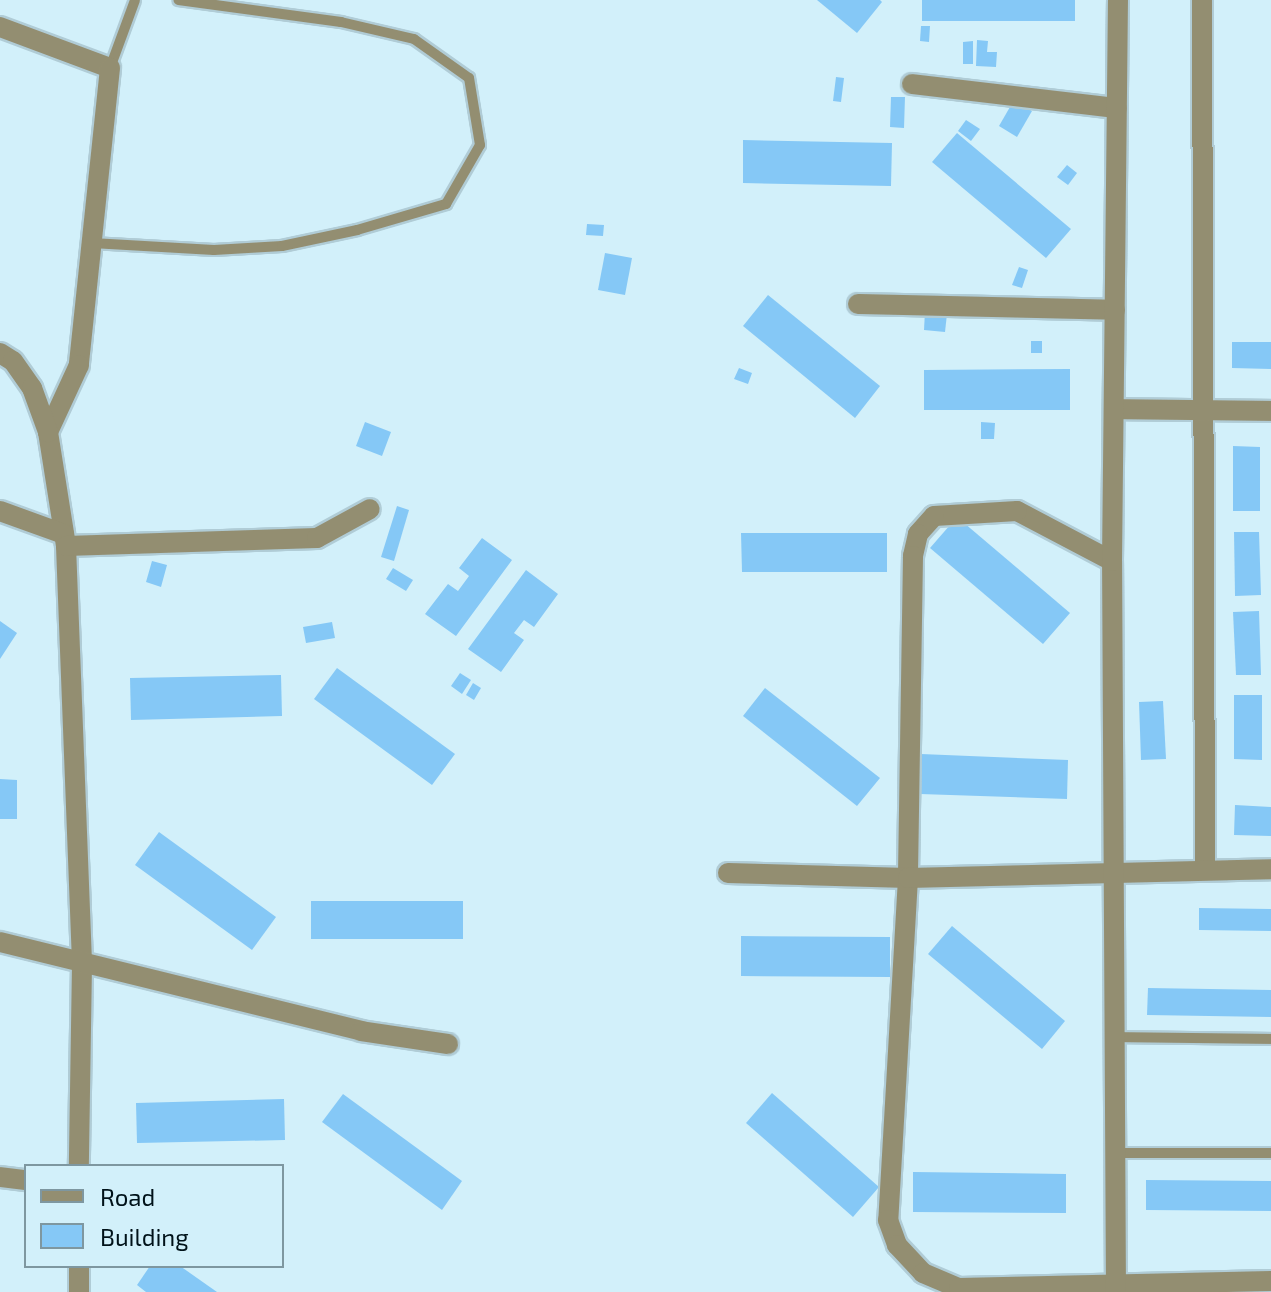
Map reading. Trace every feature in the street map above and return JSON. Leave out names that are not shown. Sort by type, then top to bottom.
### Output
[{"type":"street","points":[[1116,1289],[1111,1153],[1118,870],[1112,561],[1118,0]]},
{"type":"street","points":[[1202,0],[1205,868]]},
{"type":"street","points":[[0,27],[110,68],[79,365],[48,432]]},
{"type":"street","points":[[912,84],[1117,108]]},
{"type":"street","points":[[858,304],[1115,310]]},
{"type":"street","points":[[0,353],[13,361],[32,388],[48,432],[65,540],[82,964],[79,1164]]},
{"type":"street","points":[[1114,409],[1271,411]]},
{"type":"street","points":[[0,511],[65,540],[317,538],[370,509]]},
{"type":"street","points":[[1112,561],[1017,511],[934,516],[918,534],[913,556],[908,878],[888,1220],[897,1245],[923,1273],[959,1288],[1116,1289],[1271,1281]]},
{"type":"street","points":[[728,873],[908,878],[1118,870],[1271,869]]},
{"type":"street","points":[[0,942],[361,1031],[448,1044]]},
{"type":"street","points":[[0,1177],[24,1180]]},
{"type":"street","points":[[79,1268],[79,1292]]},
{"type":"lane","points":[[110,68],[135,0]]},
{"type":"lane","points":[[92,243],[214,250],[282,246],[357,230],[446,204],[480,145],[469,78],[414,39],[341,22],[178,0]]},
{"type":"lane","points":[[1112,1037],[1271,1039]]},
{"type":"lane","points":[[1111,1153],[1271,1153]]},
{"type":"building","points":[[817,0],[880,0],[882,2],[857,33]]},
{"type":"building","points":[[922,0],[1075,0],[1075,21],[922,21]]},
{"type":"building","points":[[921,26],[930,26],[929,42],[920,41]]},
{"type":"building","points":[[977,40],[988,41],[987,52],[997,52],[996,67],[976,66]]},
{"type":"building","points":[[973,41],[973,64],[963,64],[963,42]]},
{"type":"building","points":[[836,77],[844,78],[841,102],[833,101]]},
{"type":"building","points":[[891,97],[905,97],[904,128],[890,127]]},
{"type":"building","points":[[1014,100],[1032,111],[1017,137],[999,126]]},
{"type":"building","points":[[966,120],[980,129],[971,141],[958,131]]},
{"type":"building","points":[[957,133],[1071,229],[1046,258],[932,162]]},
{"type":"building","points":[[743,140],[892,143],[891,186],[743,183]]},
{"type":"building","points":[[1067,165],[1077,173],[1068,185],[1057,177]]},
{"type":"building","points":[[587,224],[604,225],[603,236],[586,235]]},
{"type":"building","points":[[605,253],[632,258],[625,295],[598,290]]},
{"type":"building","points":[[1019,267],[1028,270],[1022,288],[1012,285]]},
{"type":"building","points":[[768,295],[880,386],[855,418],[743,326]]},
{"type":"building","points":[[925,311],[947,314],[945,332],[924,330]]},
{"type":"building","points":[[1031,341],[1042,341],[1042,353],[1031,353]]},
{"type":"building","points":[[1232,342],[1271,342],[1271,369],[1232,368]]},
{"type":"building","points":[[739,368],[752,373],[748,384],[734,379]]},
{"type":"building","points":[[1070,369],[1070,410],[924,410],[924,370]]},
{"type":"building","points":[[365,422],[391,432],[382,456],[356,446]]},
{"type":"building","points":[[981,422],[995,423],[994,439],[981,439]]},
{"type":"building","points":[[1233,446],[1260,447],[1260,511],[1233,511]]},
{"type":"building","points":[[397,506],[409,510],[394,561],[381,557]]},
{"type":"building","points":[[957,517],[1070,613],[1043,644],[930,548]]},
{"type":"building","points":[[1234,532],[1259,532],[1261,595],[1235,596]]},
{"type":"building","points":[[741,533],[887,533],[887,572],[742,572]]},
{"type":"building","points":[[482,538],[512,560],[456,636],[425,614],[448,584],[458,591],[469,576],[459,568]]},
{"type":"building","points":[[152,561],[167,565],[161,587],[146,582]]},
{"type":"building","points":[[393,568],[413,580],[406,591],[386,579]]},
{"type":"building","points":[[526,570],[558,594],[534,627],[524,620],[514,633],[524,640],[501,672],[468,649]]},
{"type":"building","points":[[1259,611],[1261,675],[1236,675],[1233,612]]},
{"type":"building","points":[[0,621],[17,633],[0,659]]},
{"type":"building","points":[[332,622],[335,638],[306,643],[303,627]]},
{"type":"building","points":[[337,668],[455,754],[432,785],[314,699]]},
{"type":"building","points":[[460,673],[471,680],[462,694],[451,686]]},
{"type":"building","points":[[281,675],[282,716],[131,720],[130,678]]},
{"type":"building","points":[[473,683],[481,688],[474,700],[466,695]]},
{"type":"building","points":[[765,688],[880,778],[857,806],[743,716]]},
{"type":"building","points":[[1234,695],[1262,695],[1262,760],[1234,759]]},
{"type":"building","points":[[1163,701],[1166,759],[1141,760],[1139,702]]},
{"type":"building","points":[[921,754],[1068,760],[1067,799],[920,794]]},
{"type":"building","points":[[0,779],[17,780],[17,819],[0,819]]},
{"type":"building","points":[[1235,805],[1271,807],[1271,836],[1234,835]]},
{"type":"building","points":[[159,832],[276,917],[252,950],[135,865]]},
{"type":"building","points":[[311,901],[463,901],[463,939],[311,939]]},
{"type":"building","points":[[1199,908],[1271,909],[1271,931],[1199,930]]},
{"type":"building","points":[[952,926],[1065,1021],[1042,1049],[928,954]]},
{"type":"building","points":[[741,936],[890,937],[890,977],[741,976]]},
{"type":"building","points":[[1148,988],[1271,990],[1271,1017],[1147,1015]]},
{"type":"building","points":[[772,1093],[879,1187],[853,1217],[746,1123]]},
{"type":"building","points":[[343,1094],[462,1181],[442,1210],[322,1122]]},
{"type":"building","points":[[284,1099],[285,1140],[137,1143],[136,1103]]},
{"type":"building","points":[[913,1172],[1066,1174],[1066,1213],[913,1212]]},
{"type":"building","points":[[1146,1180],[1271,1181],[1271,1211],[1146,1210]]},
{"type":"building","points":[[149,1268],[183,1268],[217,1292],[146,1292],[137,1285]]}]
